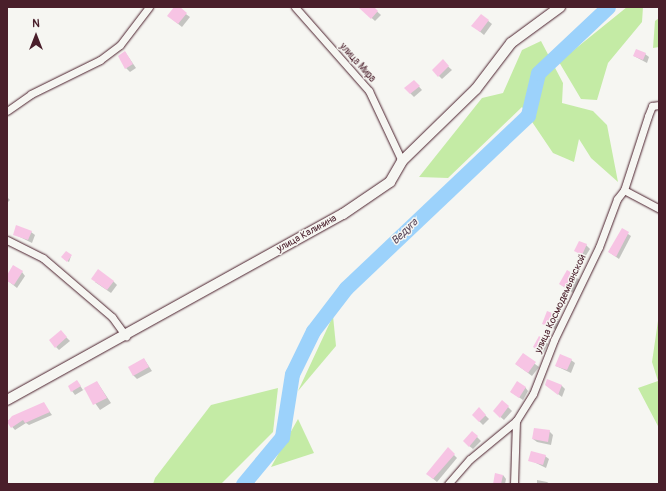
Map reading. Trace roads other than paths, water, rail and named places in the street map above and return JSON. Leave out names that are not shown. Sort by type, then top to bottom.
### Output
[{"type":"street","points":[[7,111],[31,94],[100,60],[120,46],[149,7]]},
{"type":"street","name":"улица Мира","points":[[295,7],[369,91],[402,161]]},
{"type":"street","name":"улица Калинина","points":[[7,400],[126,336],[343,214],[390,182],[402,161],[476,89],[511,43],[560,7]]},
{"type":"street","name":"улица Космодемьянской","points":[[448,484],[470,459],[516,420],[533,394],[554,340],[599,246],[617,199],[624,190],[656,105]]},
{"type":"street","points":[[624,190],[659,208]]},
{"type":"street","points":[[7,240],[43,258],[112,317],[126,336]]},
{"type":"street","points":[[514,484],[516,420]]},
{"type":"waterway","name":"Ведуга","points":[[243,484],[282,437],[292,374],[313,331],[346,288],[528,115],[538,73],[608,7]]}]
